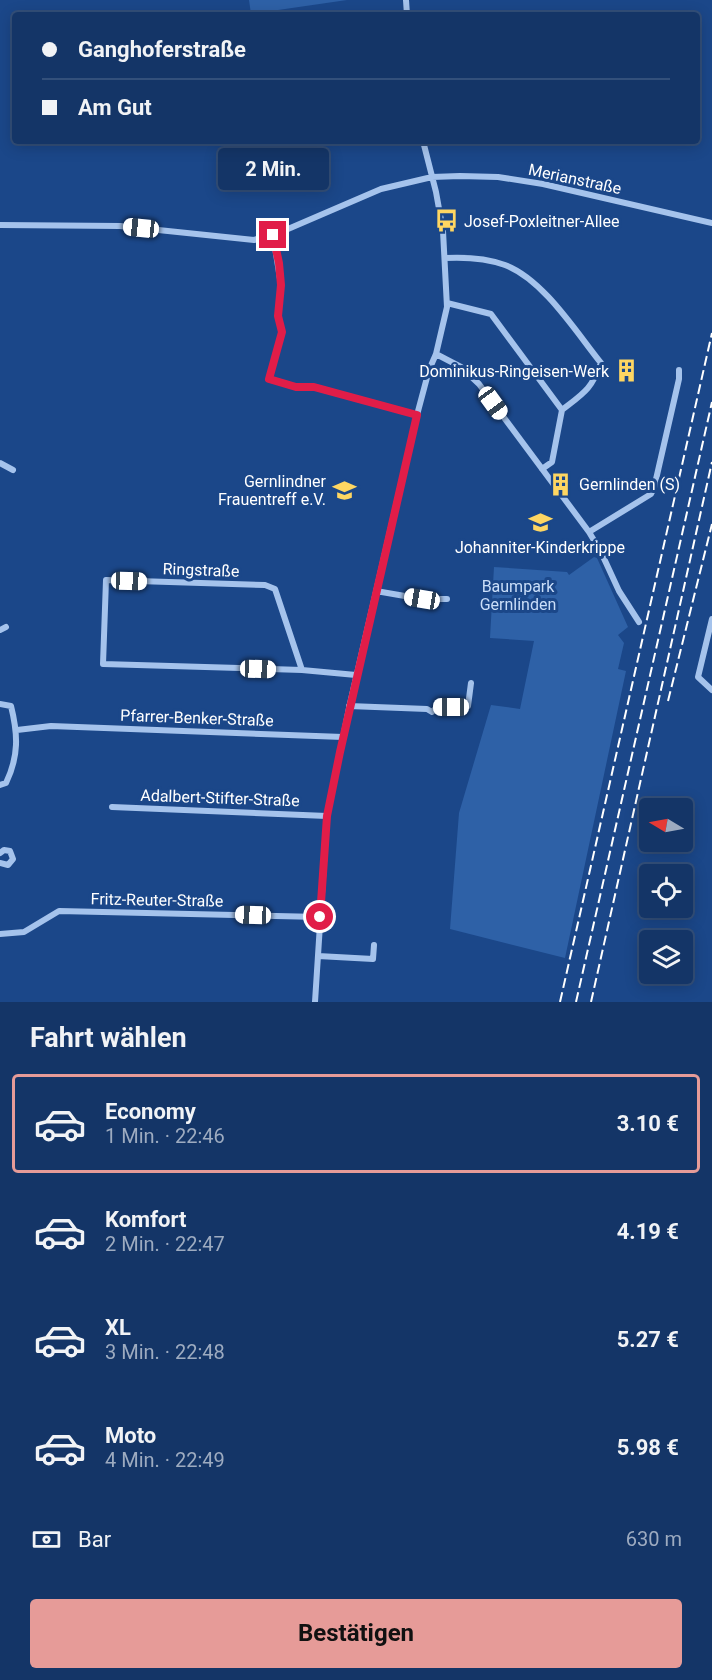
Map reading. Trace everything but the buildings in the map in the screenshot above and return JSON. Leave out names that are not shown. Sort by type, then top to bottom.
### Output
[{"type":"street","points":[[315,1002],[327,816],[356,675],[417,415],[429,370],[436,354],[447,303],[440,212],[424,144]]},
{"type":"street","points":[[0,225],[120,226],[254,240],[273,235],[381,189],[432,177]]},
{"type":"street","name":"Merianstraße","points":[[432,177],[498,177],[543,184],[712,223]]},
{"type":"street","points":[[273,235],[279,263],[281,285],[278,316],[282,332],[269,379],[296,387],[314,387],[417,415]]},
{"type":"street","points":[[445,258],[467,257],[492,261],[524,274],[540,288],[601,363],[594,382],[587,391],[562,410],[552,462],[542,469]]},
{"type":"street","points":[[447,303],[490,314],[562,410]]},
{"type":"street","points":[[436,354],[471,375],[589,532],[619,591],[639,622]]},
{"type":"street","points":[[589,532],[651,494],[679,379],[679,370]]},
{"type":"street","points":[[0,462],[14,470]]},
{"type":"street","name":"Ringstraße","points":[[302,670],[275,589],[265,585],[106,580],[103,664],[302,670],[356,675]]},
{"type":"street","points":[[376,591],[422,599],[447,599]]},
{"type":"street","points":[[712,619],[698,677],[712,690]]},
{"type":"street","points":[[349,705],[427,709],[432,712],[437,707],[464,707],[470,702],[471,683]]},
{"type":"street","points":[[0,704],[11,706],[17,730],[13,769],[6,783],[0,785]]},
{"type":"street","name":"Pfarrer-Benker-Straße","points":[[17,730],[51,726],[343,737]]},
{"type":"street","name":"Adalbert-Stifter-Straße","points":[[112,807],[327,816]]},
{"type":"street","points":[[0,852],[10,851],[13,859],[8,865],[0,863]]},
{"type":"street","name":"Fritz-Reuter-Straße","points":[[0,934],[24,932],[59,911],[320,917]]},
{"type":"street","points":[[318,956],[373,959],[374,945]]},
{"type":"green space","points":[[249,0],[347,0],[265,12],[251,12]]},
{"type":"green space","points":[[235,144],[264,144],[267,167],[239,171]]},
{"type":"green space","name":"Baumpark Gernlinden","points":[[594,557],[597,558],[628,627],[618,635],[624,643],[618,669],[626,671],[565,958],[450,929],[459,813],[491,705],[520,709],[534,641],[490,638],[494,567],[567,572],[569,575]]},
{"type":"railway","points":[[560,1002],[712,333]]},
{"type":"railway","points":[[576,1002],[712,402]]},
{"type":"railway","points":[[591,1002],[712,462]]},
{"type":"railway","points":[[668,701],[712,524]]},
{"type":"place","name":"Josef-Poxleitner-Allee","points":[[446,221]]},
{"type":"place","name":"Dominikus-Ringeisen-Werk","points":[[627,371]]},
{"type":"place","name":"Gernlinden (S)","points":[[561,484]]},
{"type":"place","name":"Gernlindner Frauentreff e.V.","points":[[344,490]]},
{"type":"place","name":"Johanniter-Kinderkrippe","points":[[540,522]]},
{"type":"route","points":[[273,235],[279,263],[281,285],[278,316],[282,332],[269,379],[296,387],[314,387],[417,415],[361,653],[327,816],[320,917]]}]
